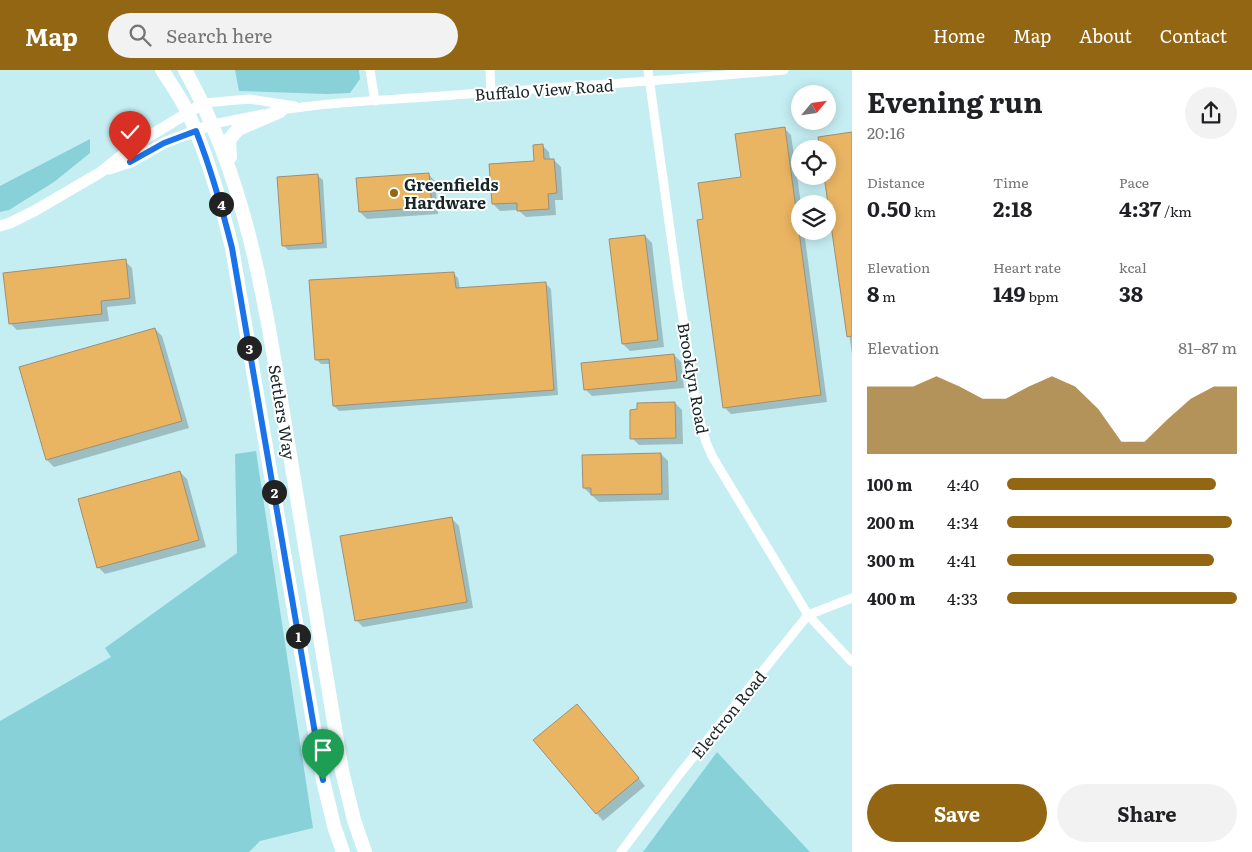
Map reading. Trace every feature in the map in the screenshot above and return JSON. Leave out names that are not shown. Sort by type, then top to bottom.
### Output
[{"type":"main road","name":"Settlers Way","points":[[162,70],[196,131],[207,159],[232,248],[323,780],[334,826],[343,852]]},
{"type":"main road","name":"Settlers Way","points":[[185,70],[204,103],[213,124],[252,242],[268,318],[342,771],[364,852]]},
{"type":"main road","points":[[242,208],[229,154],[229,140],[238,129],[280,111]]},
{"type":"street","points":[[370,70],[375,101]]},
{"type":"street","points":[[490,70],[491,92]]},
{"type":"street","name":"Brooklyn Road","points":[[648,70],[678,287],[702,428],[712,456],[808,615],[852,662]]},
{"type":"street","name":"Buffalo View Road","points":[[213,124],[303,107],[649,82],[784,70]]},
{"type":"street","name":"Buffalo View Road","points":[[204,103],[249,99],[303,107]]},
{"type":"street","points":[[0,226],[36,210],[100,172],[133,146],[204,103]]},
{"type":"street","points":[[100,172],[130,162],[164,143],[213,124]]},
{"type":"street","name":"Electron Road","points":[[622,852],[678,776],[808,615],[852,598]]},
{"type":"shaded area","points":[[235,70],[359,70],[360,79],[350,93],[239,91]]},
{"type":"shaded area","points":[[90,139],[90,153],[54,182],[9,210],[0,212],[0,186]]},
{"type":"shaded area","points":[[256,451],[313,828],[260,841],[249,852],[0,852],[0,721],[111,657],[105,648],[237,553],[235,454]]},
{"type":"shaded area","points":[[717,752],[810,852],[643,852]]},
{"type":"building","points":[[785,127],[791,185],[793,185],[794,195],[791,195],[791,240],[800,240],[821,395],[723,408],[697,220],[703,219],[698,183],[741,177],[735,134]]},
{"type":"building","points":[[852,132],[852,336],[847,337],[833,240],[836,240],[836,195],[827,195],[825,185],[836,185],[836,140],[818,140],[818,137]]},
{"type":"building","points":[[543,144],[544,159],[554,159],[557,193],[548,194],[549,209],[517,211],[517,203],[492,204],[489,164],[534,161],[533,145]]},
{"type":"building","name":"Greenfields Hardware","points":[[429,173],[432,207],[359,212],[356,178]]},
{"type":"building","points":[[318,174],[323,243],[282,246],[277,177]]},
{"type":"building","points":[[645,235],[658,340],[622,344],[609,239]]},
{"type":"building","points":[[126,259],[130,298],[101,301],[102,314],[9,324],[3,273]]},
{"type":"building","points":[[454,272],[456,288],[546,282],[554,390],[333,406],[329,359],[315,360],[309,280]]},
{"type":"building","points":[[155,328],[182,421],[46,460],[19,367]]},
{"type":"building","points":[[674,354],[677,381],[584,390],[581,363]]},
{"type":"building","points":[[675,402],[676,438],[630,439],[630,410],[637,409],[637,403]]},
{"type":"building","points":[[661,453],[662,494],[591,495],[591,488],[583,488],[582,455]]},
{"type":"building","points":[[180,471],[199,540],[97,568],[78,499]]},
{"type":"building","points":[[452,517],[467,602],[355,621],[340,536]]},
{"type":"building","points":[[577,704],[639,778],[596,814],[533,740]]},
{"type":"place","name":"Greenfields Hardware","points":[[394,193]]},
{"type":"route","points":[[130,162],[164,143],[196,131],[207,159],[232,248],[323,780]]}]
